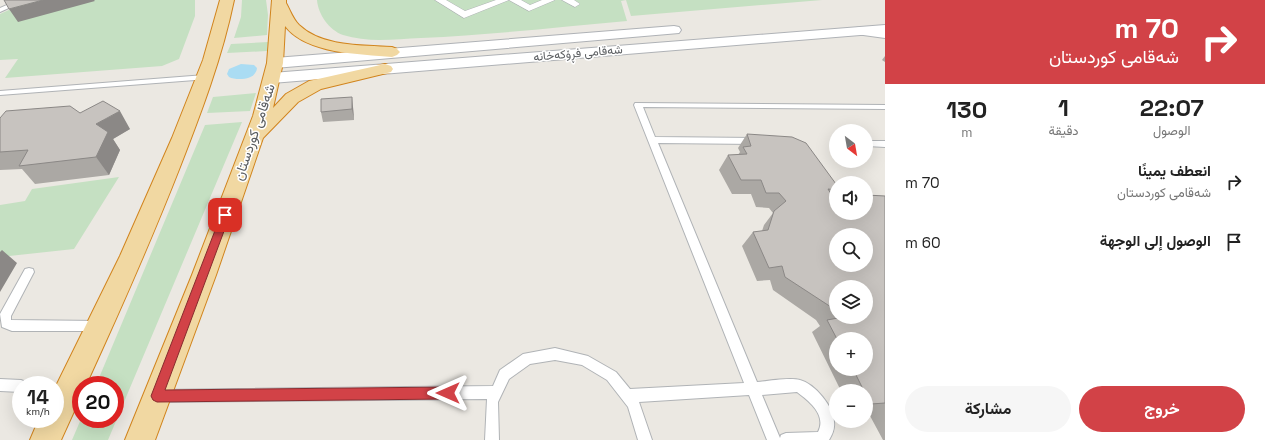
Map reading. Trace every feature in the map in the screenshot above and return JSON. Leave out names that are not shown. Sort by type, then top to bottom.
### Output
[{"type":"highway","points":[[64,384],[99,326],[147,224],[205,77],[220,29],[227,0]]},
{"type":"highway","points":[[280,3],[286,18],[295,29],[318,41],[341,47],[392,52]]},
{"type":"highway","name":"شەقامی کوردستان","points":[[140,440],[204,275],[262,116],[274,70],[280,3]]},
{"type":"highway","points":[[252,141],[292,98],[315,85],[385,69]]},
{"type":"highway","points":[[45,440],[51,428]]},
{"type":"main road","name":"شەقامی فڕۆکەخانە","points":[[274,70],[392,52],[686,29]]},
{"type":"main road","name":"شەقامی فڕۆکەخانە","points":[[274,70],[385,69],[885,29]]},
{"type":"main road","points":[[861,31],[885,34]]},
{"type":"street","points":[[440,0],[464,15],[504,0]]},
{"type":"street","points":[[514,0],[529,8],[550,0]]},
{"type":"lane","points":[[0,10],[24,0]]},
{"type":"lane","points":[[0,93],[205,77]]},
{"type":"lane","points":[[774,440],[638,105],[885,107]]},
{"type":"lane","points":[[652,140],[761,141]]},
{"type":"lane","points":[[873,144],[885,144]]},
{"type":"lane","points":[[29,272],[5,316],[6,323],[12,326],[99,326]]},
{"type":"lane","points":[[492,440],[489,425],[490,413],[494,392],[504,376],[517,364],[533,356],[551,353],[570,354],[589,361],[607,371],[622,386],[629,396],[642,424],[644,440]]},
{"type":"lane","points":[[0,385],[12,386]]},
{"type":"lane","points":[[629,396],[799,386],[812,394],[822,407],[828,419],[828,430],[822,439],[786,440]]},
{"type":"lane","points":[[157,396],[494,392]]},
{"type":"green space","points":[[31,0],[195,0],[195,16],[179,59],[162,66],[5,78],[18,59],[0,60],[0,14]]},
{"type":"green space","points":[[242,0],[266,0],[268,15],[267,35],[234,38],[241,17]]},
{"type":"green space","points":[[317,0],[626,0],[621,1],[627,21],[473,35],[372,40],[338,33],[325,21]]},
{"type":"green space","points":[[626,0],[822,0],[631,16]]},
{"type":"green space","points":[[268,42],[267,51],[227,53],[231,44]]},
{"type":"green space","points":[[256,93],[250,111],[207,113],[213,97]]},
{"type":"green space","points":[[242,122],[124,402],[124,376],[100,376],[205,125]]},
{"type":"green space","points":[[119,177],[74,249],[0,257],[0,205],[25,201],[32,189]]},
{"type":"green space","points":[[77,428],[113,428],[108,440],[72,440]]},
{"type":"water","points":[[241,64],[254,65],[257,68],[256,72],[250,77],[241,79],[229,77],[227,74],[229,69]]},
{"type":"building","points":[[4,0],[43,0],[9,9]]},
{"type":"building","points":[[352,97],[352,109],[321,112],[321,99]]},
{"type":"building","points":[[103,101],[120,111],[96,124],[108,132],[96,157],[19,166],[28,150],[0,152],[0,118],[6,111],[70,106],[80,113]]},
{"type":"building","points":[[747,134],[792,137],[806,143],[830,176],[828,189],[829,220],[873,220],[873,195],[885,196],[885,403],[873,404],[873,384],[860,384],[856,376],[873,376],[873,332],[833,332],[829,324],[873,324],[873,280],[829,280],[829,306],[785,277],[782,266],[769,268],[753,232],[768,230],[774,211],[786,201],[779,193],[766,193],[761,180],[741,180],[728,155],[747,154],[743,147],[751,146]]},
{"type":"route","points":[[225,215],[204,275],[157,396],[448,393]]}]
